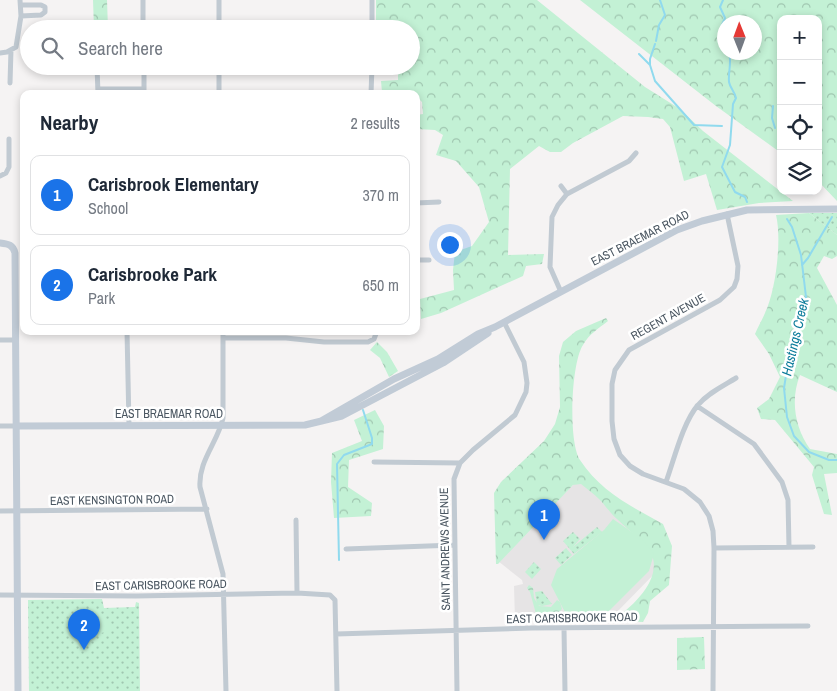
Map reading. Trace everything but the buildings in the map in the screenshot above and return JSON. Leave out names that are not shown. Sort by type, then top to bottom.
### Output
[{"type":"street","points":[[143,0],[143,20]]},
{"type":"street","points":[[219,0],[219,20]]},
{"type":"street","points":[[372,0],[372,20]]},
{"type":"street","points":[[20,20],[20,3],[45,7],[45,12],[41,15],[21,16]]},
{"type":"street","points":[[0,53],[16,47],[20,22]]},
{"type":"street","points":[[10,83],[11,50]]},
{"type":"street","points":[[97,75],[98,90]]},
{"type":"street","points":[[144,75],[144,90]]},
{"type":"street","points":[[219,75],[219,90]]},
{"type":"street","points":[[372,75],[372,90]]},
{"type":"street","points":[[0,176],[6,173],[9,167],[9,139]]},
{"type":"street","points":[[561,292],[550,267],[552,217],[558,205],[567,194],[628,162],[636,153]]},
{"type":"street","points":[[561,186],[567,194]]},
{"type":"street","points":[[420,203],[439,202]]},
{"type":"street","name":"EAST BRAEMAR ROAD","points":[[17,426],[296,426],[321,421],[394,379],[438,359],[478,334],[495,327],[678,230],[702,220],[758,209],[837,209]]},
{"type":"street","name":"REGENT AVENUE","points":[[712,691],[714,548],[713,531],[709,516],[700,502],[684,489],[643,474],[630,466],[620,455],[614,439],[612,384],[614,370],[629,350],[720,300],[734,287],[737,280],[738,266],[727,214]]},
{"type":"street","points":[[0,243],[10,244],[14,248],[15,253],[18,691]]},
{"type":"street","points":[[420,260],[429,260]]},
{"type":"street","points":[[374,462],[460,463],[515,415],[526,392],[527,383],[524,362],[504,322]]},
{"type":"street","points":[[127,335],[129,425]]},
{"type":"street","points":[[226,691],[223,574],[200,487],[199,476],[222,425],[223,338],[286,338],[324,342],[368,342],[374,339],[376,335]]},
{"type":"street","points":[[0,340],[16,340]]},
{"type":"street","points":[[666,482],[689,418],[697,406],[736,378]]},
{"type":"street","points":[[697,406],[754,444],[782,482],[788,500],[789,547]]},
{"type":"street","points":[[0,426],[17,426]]},
{"type":"street","name":"SAINT ANDREWS AVENUE","points":[[457,691],[454,479],[460,463]]},
{"type":"street","name":"EAST KENSINGTON ROAD","points":[[0,511],[207,509]]},
{"type":"street","points":[[296,520],[297,593]]},
{"type":"street","points":[[346,549],[455,545]]},
{"type":"street","points":[[714,548],[813,547]]},
{"type":"street","name":"EAST CARISBROOKE ROAD","points":[[0,595],[297,593],[330,595],[335,600],[336,634],[564,628],[808,626]]},
{"type":"street","points":[[564,628],[565,691]]},
{"type":"street","points":[[336,634],[337,691]]},
{"type":"shaded area","points":[[579,479],[655,547],[659,569],[613,616],[515,620],[514,586],[523,584],[522,580],[498,561]]},
{"type":"green space","points":[[93,0],[107,0],[108,20],[94,20]]},
{"type":"green space","points":[[376,0],[537,0],[645,87],[680,109],[703,131],[777,189],[777,195],[785,195],[793,201],[759,203],[717,210],[706,174],[684,181],[670,127],[663,119],[623,116],[573,143],[561,152],[550,152],[539,146],[510,169],[508,255],[544,254],[542,264],[526,266],[523,276],[441,313],[421,319],[420,299],[454,290],[453,270],[455,252],[472,246],[489,222],[479,187],[456,161],[436,155],[443,135],[435,130],[420,129],[420,114],[423,114],[420,90],[382,90],[381,81],[398,80],[398,75],[420,75],[420,20],[376,20]]},
{"type":"green space","points":[[580,0],[837,0],[837,201],[822,185],[822,15],[777,15],[777,150],[716,106]]},
{"type":"green space","points":[[809,213],[837,213],[837,235]]},
{"type":"green space","points":[[809,213],[837,235],[837,256],[832,259],[824,256],[817,268],[837,305],[837,392],[800,375],[795,394],[795,404],[801,432],[810,449],[837,454],[837,473],[824,474],[832,515],[824,514],[812,475],[814,467],[775,420],[761,419],[757,408],[769,399],[780,377],[769,354],[755,334],[769,303],[775,278],[778,250],[776,215]]},
{"type":"green space","points":[[606,318],[608,321],[588,338],[579,354],[572,402],[574,437],[576,451],[588,471],[617,497],[663,524],[672,546],[669,585],[650,601],[648,613],[643,622],[615,621],[614,619],[638,599],[650,581],[654,561],[650,551],[614,517],[599,499],[581,484],[573,485],[496,564],[494,493],[501,482],[544,441],[555,424],[560,407],[559,356],[563,342],[576,331]]},
{"type":"green space","points":[[377,342],[387,352],[398,371],[389,377],[380,358],[370,350]]},
{"type":"green space","points":[[375,410],[384,426],[383,449],[349,460],[348,487],[372,503],[371,516],[334,518],[331,482],[332,453],[362,441],[354,420]]},
{"type":"green space","points":[[613,519],[642,539],[654,554],[649,571],[604,616],[568,618],[551,585],[557,569],[604,530]]},
{"type":"green space","points":[[597,527],[602,532],[574,554],[563,541],[573,532],[580,539],[573,547]]},
{"type":"green space","points":[[566,548],[572,555],[561,565],[555,558]]},
{"type":"green space","points":[[534,562],[541,569],[532,579],[525,572]]},
{"type":"green space","points":[[529,585],[533,588],[534,598],[539,606],[551,607],[557,600],[560,602],[562,609],[551,620],[536,614],[530,592],[527,588]]},
{"type":"green space","points":[[542,591],[552,604],[537,605],[535,592]]},
{"type":"green space","points":[[102,599],[104,608],[135,607],[136,602],[139,603],[140,691],[29,691],[28,600]]},
{"type":"green space","points":[[103,616],[113,629],[100,633],[88,627]]},
{"type":"green space","points":[[704,637],[705,669],[677,670],[677,638]]},
{"type":"waterway","points":[[656,41],[659,25],[665,15],[660,0]]},
{"type":"waterway","points":[[723,0],[720,7],[724,15]]},
{"type":"waterway","points":[[650,65],[655,44]]},
{"type":"waterway","points":[[639,54],[650,65],[655,81],[694,125],[722,126]]},
{"type":"waterway","points":[[730,60],[729,82],[736,98],[733,104],[730,145],[722,167],[735,192],[745,197],[747,202]]},
{"type":"waterway","points":[[773,106],[772,118],[775,128]]},
{"type":"waterway","points":[[802,265],[832,217]]},
{"type":"waterway","name":"Hastings Creek","points":[[787,219],[792,227],[801,255],[806,297],[796,337],[790,351],[784,388],[787,417],[794,436],[809,452],[829,460],[837,460]]},
{"type":"waterway","points":[[339,560],[337,464],[344,455],[372,444],[372,438],[363,410]]},
{"type":"place","name":"Carisbrook Elementary","points":[[544,540]]},
{"type":"place","name":"Carisbrooke Park","points":[[84,650]]}]
